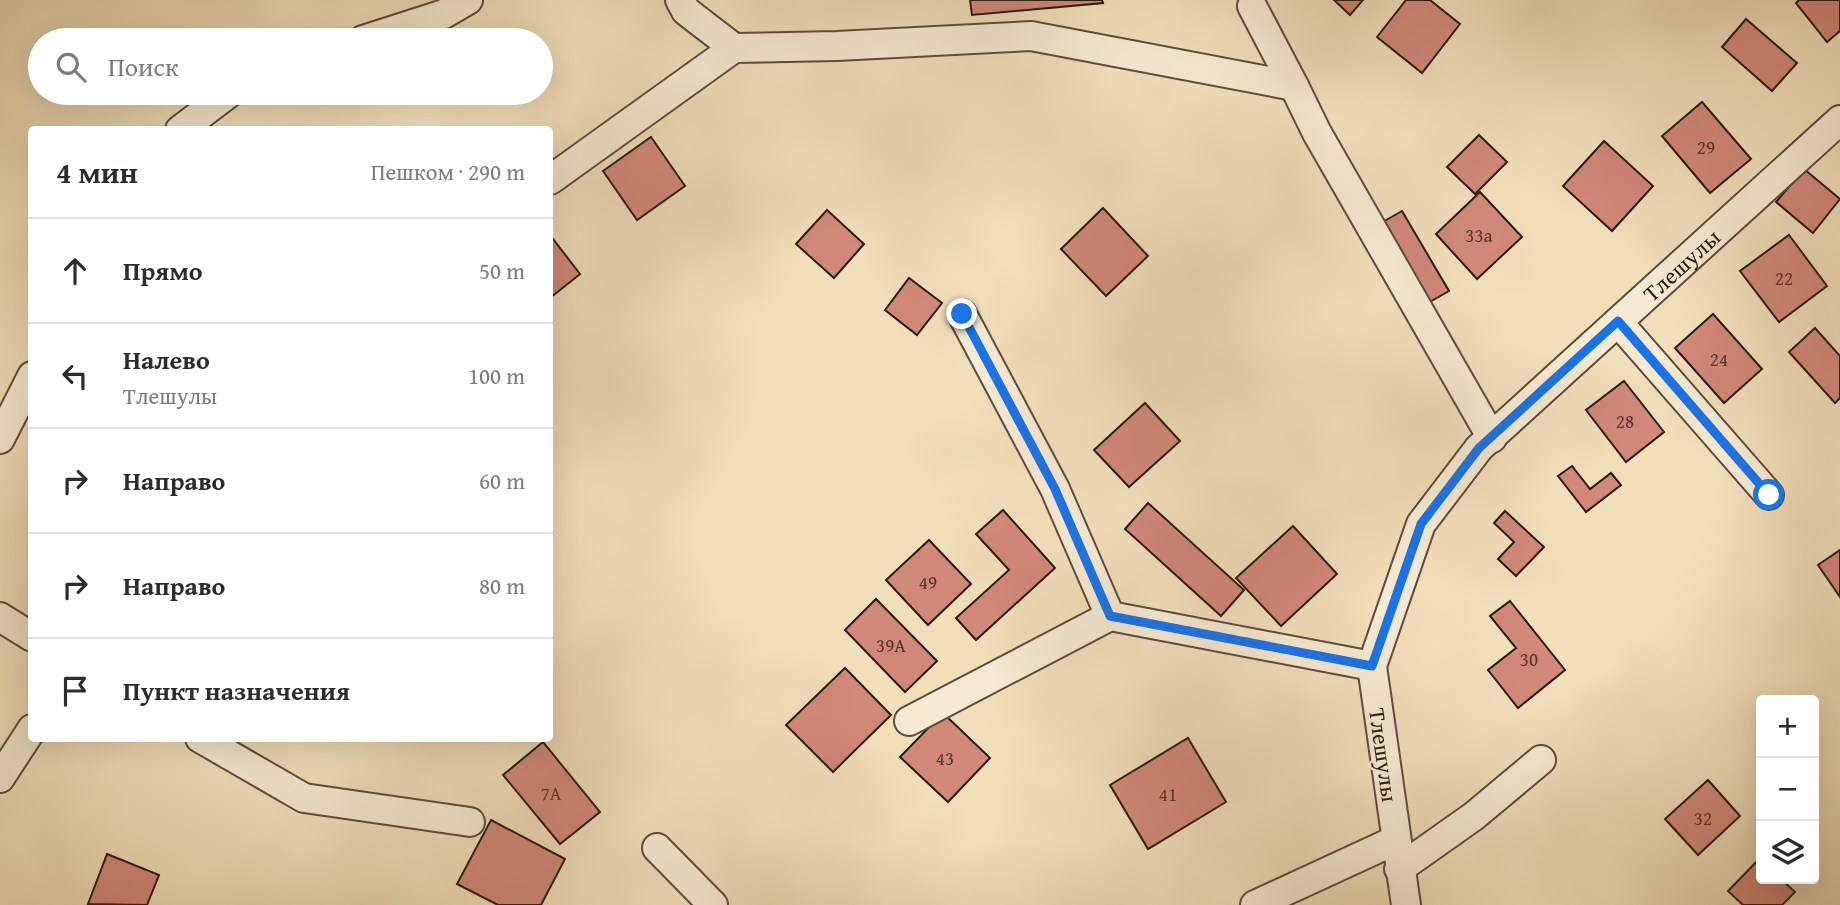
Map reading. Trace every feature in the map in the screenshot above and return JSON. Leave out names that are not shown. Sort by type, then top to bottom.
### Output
[{"type":"street","points":[[399,28],[444,13],[468,0]]},
{"type":"street","points":[[680,0],[686,11],[734,48]]},
{"type":"street","points":[[1252,6],[1317,133],[1492,438]]},
{"type":"street","points":[[553,178],[734,48],[837,46],[1031,36],[1294,86]]},
{"type":"street","points":[[185,126],[213,105]]},
{"type":"street","name":"Тлешулы","points":[[1406,905],[1372,666],[1421,524],[1479,448],[1840,120]]},
{"type":"street","points":[[962,314],[1055,489],[1110,616]]},
{"type":"street","points":[[1618,321],[1769,495]]},
{"type":"street","points":[[0,439],[28,384]]},
{"type":"street","points":[[909,721],[1110,616],[1372,666]]},
{"type":"street","points":[[0,617],[28,634]]},
{"type":"street","points":[[0,778],[28,735]]},
{"type":"street","points":[[207,742],[303,798],[470,822]]},
{"type":"street","points":[[1399,869],[1474,816],[1541,760]]},
{"type":"street","points":[[1255,905],[1396,840]]},
{"type":"street","points":[[657,848],[713,905]]},
{"type":"building","points":[[970,0],[1102,0],[1103,3],[972,15]]},
{"type":"building","points":[[1334,0],[1363,0],[1350,15]]},
{"type":"building","points":[[1406,0],[1430,0],[1460,24],[1422,73],[1377,37]]},
{"type":"building","points":[[1799,0],[1840,0],[1840,31],[1827,42],[1796,3]]},
{"type":"building","points":[[1746,19],[1797,63],[1772,91],[1722,47]]},
{"type":"building","points":[[1702,102],[1751,159],[1710,193],[1662,136]]},
{"type":"building","points":[[1479,135],[1507,162],[1475,194],[1447,167]]},
{"type":"building","points":[[651,137],[685,186],[637,220],[603,171]]},
{"type":"building","points":[[1604,141],[1653,186],[1612,231],[1563,186]]},
{"type":"building","points":[[1804,169],[1840,199],[1813,233],[1776,202]]},
{"type":"building","points":[[1480,192],[1522,237],[1477,279],[1436,234]]},
{"type":"building","points":[[1103,208],[1148,256],[1106,296],[1061,249]]},
{"type":"building","points":[[827,210],[864,244],[834,278],[796,244]]},
{"type":"building","points":[[1402,211],[1449,291],[1428,303],[1381,223]]},
{"type":"building","points":[[1789,235],[1827,286],[1779,322],[1740,271]]},
{"type":"building","points":[[553,239],[580,274],[553,296]]},
{"type":"building","points":[[909,278],[942,303],[917,335],[885,310]]},
{"type":"building","points":[[1713,314],[1762,369],[1724,403],[1675,348]]},
{"type":"building","points":[[1815,328],[1840,356],[1840,398],[1835,403],[1789,352]]},
{"type":"building","points":[[1624,381],[1664,432],[1626,462],[1586,410]]},
{"type":"building","points":[[1145,403],[1180,441],[1129,487],[1094,450]]},
{"type":"building","points":[[1572,466],[1590,489],[1611,473],[1621,485],[1586,512],[1558,476]]},
{"type":"building","points":[[1148,503],[1244,590],[1221,616],[1125,529]]},
{"type":"building","points":[[1003,510],[1055,568],[976,640],[956,618],[1009,570],[976,534]]},
{"type":"building","points":[[1505,511],[1544,547],[1516,576],[1498,559],[1514,542],[1494,523]]},
{"type":"building","points":[[1293,526],[1337,574],[1281,626],[1236,578]]},
{"type":"building","points":[[929,540],[971,584],[928,625],[886,580]]},
{"type":"building","points":[[1840,550],[1840,597],[1818,565]]},
{"type":"building","points":[[876,599],[937,661],[905,692],[845,630]]},
{"type":"building","points":[[1510,601],[1565,670],[1518,708],[1488,670],[1516,648],[1490,616]]},
{"type":"building","points":[[845,668],[891,715],[833,772],[786,725]]},
{"type":"building","points":[[943,713],[990,758],[948,802],[900,757]]},
{"type":"building","points":[[1188,738],[1226,802],[1148,849],[1110,785]]},
{"type":"building","points":[[543,742],[600,812],[560,844],[503,775]]},
{"type":"building","points":[[1708,780],[1740,816],[1698,855],[1665,819]]},
{"type":"building","points":[[491,820],[565,859],[541,905],[498,905],[457,884]]},
{"type":"building","points":[[107,854],[159,875],[147,905],[88,904]]},
{"type":"building","points":[[1756,862],[1756,884],[1786,884],[1795,892],[1782,905],[1743,905],[1728,891]]},
{"type":"route","points":[[962,314],[1055,489],[1110,616],[1372,666],[1421,524],[1479,448],[1618,321],[1769,495]]}]
